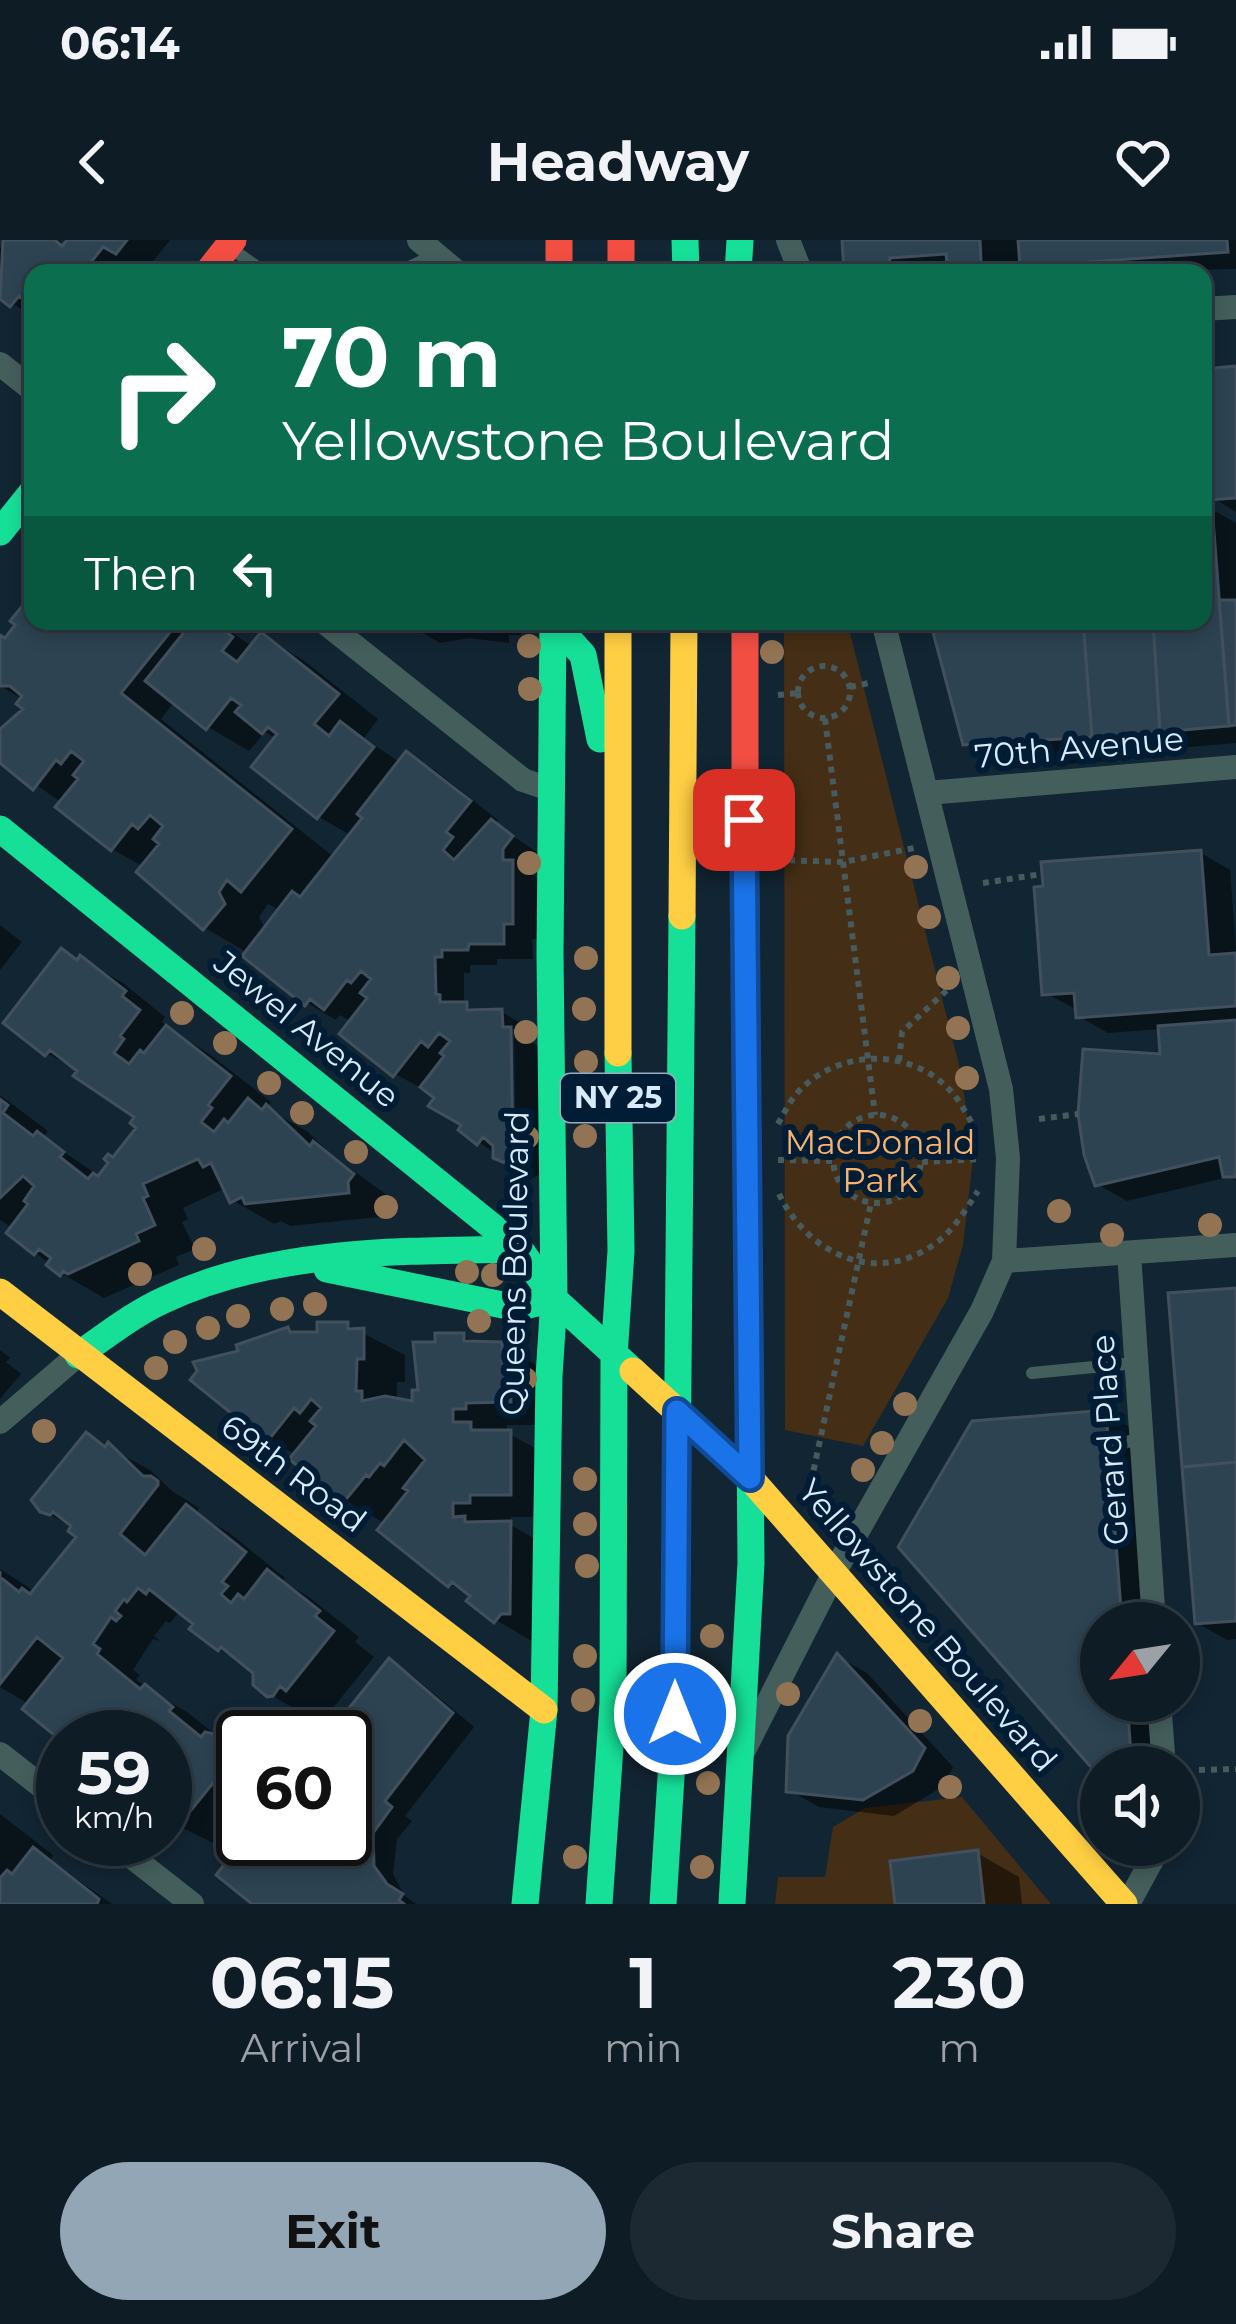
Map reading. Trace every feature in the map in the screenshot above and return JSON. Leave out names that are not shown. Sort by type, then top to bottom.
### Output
[{"type":"street","points":[[0,364],[24,383]]},
{"type":"street","points":[[0,532],[24,502]]},
{"type":"street","points":[[334,630],[523,780],[552,790]]},
{"type":"street","name":"Queens Boulevard","points":[[525,1904],[544,1710],[554,1299],[553,630]]},
{"type":"street","points":[[565,630],[583,655],[616,824]]},
{"type":"street","name":"NY 25","points":[[599,1904],[613,1703],[614,1356],[621,1252],[618,630]]},
{"type":"street","name":"NY 25","points":[[663,1904],[675,1714],[684,630]]},
{"type":"street","points":[[732,1904],[751,1563],[744,1099],[746,630]]},
{"type":"street","points":[[743,1753],[835,1571],[982,1311],[1004,1261],[1007,1124],[885,630]]},
{"type":"street","name":"70th Avenue","points":[[927,793],[1236,767]]},
{"type":"street","name":"Jewel Avenue","points":[[0,829],[520,1249],[554,1299],[614,1356]]},
{"type":"street","points":[[1004,1261],[1236,1245]]},
{"type":"street","points":[[0,1422],[77,1354],[170,1297],[290,1264],[378,1252],[520,1249]]},
{"type":"street","name":"Gerard Place","points":[[1129,1253],[1153,1602]]},
{"type":"street","points":[[290,1264],[517,1308],[554,1299]]},
{"type":"street","name":"69th Road","points":[[0,1292],[544,1710]]},
{"type":"street","name":"Yellowstone Boulevard","points":[[614,1356],[750,1478],[1125,1904]]},
{"type":"street","points":[[0,1754],[36,1782]]},
{"type":"street","points":[[143,1866],[192,1904]]},
{"type":"street","points":[[1125,1904],[1148,1866]]},
{"type":"lane","points":[[230,243],[255,264]]},
{"type":"lane","points":[[1032,1373],[1137,1363]]},
{"type":"lane","points":[[1109,1448],[1142,1437]]},
{"type":"path","points":[[823,666],[840,671],[850,687],[842,712],[825,718],[809,714],[798,693],[802,677],[823,666]]},
{"type":"path","points":[[850,687],[869,683]]},
{"type":"path","points":[[778,695],[798,693]]},
{"type":"path","points":[[825,718],[874,1115]]},
{"type":"path","points":[[777,860],[843,862],[918,848]]},
{"type":"path","points":[[983,884],[1042,874]]},
{"type":"path","points":[[899,1061],[902,1032],[947,990]]},
{"type":"path","points":[[778,1124],[797,1093],[824,1071],[866,1059],[899,1061],[926,1071],[953,1094],[975,1128]]},
{"type":"path","points":[[1039,1119],[1078,1114]]},
{"type":"path","points":[[874,1115],[899,1120],[910,1129],[921,1162],[914,1184],[904,1195],[891,1202],[872,1203],[840,1184],[832,1161],[844,1129],[874,1115]]},
{"type":"path","points":[[921,1162],[990,1158]]},
{"type":"path","points":[[778,1160],[832,1161]]},
{"type":"path","points":[[778,1190],[792,1220],[814,1243],[860,1261],[907,1258],[936,1243],[978,1191]]},
{"type":"path","points":[[811,1482],[872,1203]]},
{"type":"path","points":[[1200,1770],[1236,1769]]},
{"type":"green space","name":"MacDonald Park","points":[[784,630],[849,630],[961,1073],[973,1159],[963,1245],[948,1298],[863,1446],[785,1430]]},
{"type":"green space","points":[[962,1797],[1051,1904],[775,1904],[778,1877],[825,1877],[833,1827],[865,1808]]},
{"type":"building","points":[[3,240],[55,240],[62,246],[67,240],[127,240],[116,254],[103,247],[90,264],[24,264],[24,300],[19,296],[10,307],[0,299]]},
{"type":"building","points":[[842,240],[980,240],[980,264],[947,264],[946,254],[890,258],[889,264],[843,264]]},
{"type":"building","points":[[1018,240],[1227,240],[1228,252],[1020,264]]},
{"type":"building","points":[[1236,366],[1236,498],[1212,500],[1212,368]]},
{"type":"building","points":[[1212,506],[1229,726],[1160,732],[1154,630],[1212,630]]},
{"type":"building","points":[[1219,600],[1236,600],[1236,725],[1229,726]]},
{"type":"building","points":[[24,604],[24,630],[172,630],[121,693],[292,829],[241,892],[227,880],[219,892],[225,904],[203,930],[136,872],[159,844],[153,839],[163,826],[150,815],[138,829],[132,824],[111,851],[55,807],[78,779],[73,775],[84,761],[71,751],[61,764],[56,760],[33,790],[0,763],[0,729],[23,709],[16,704],[22,696],[10,686],[0,686],[0,635],[5,638],[15,625],[10,621]]},
{"type":"building","points":[[186,630],[224,630],[233,637],[222,651],[237,662],[261,632],[339,694],[314,724],[329,736],[340,721],[374,747],[317,819],[251,767],[277,734],[268,727],[262,734],[235,712],[241,705],[231,698],[206,730],[145,681]]},
{"type":"building","points":[[932,630],[1084,630],[1092,737],[963,745]]},
{"type":"building","points":[[1084,630],[1154,630],[1160,732],[1092,737]]},
{"type":"building","points":[[406,751],[471,801],[446,832],[453,837],[443,850],[454,860],[491,819],[513,836],[503,849],[503,860],[513,860],[513,924],[504,924],[504,944],[469,944],[468,950],[442,950],[442,957],[435,957],[440,1002],[467,1002],[467,1010],[502,1009],[503,1027],[511,1027],[513,1158],[505,1163],[493,1158],[493,1146],[483,1137],[477,1145],[458,1130],[461,1125],[428,1106],[434,1098],[420,1087],[450,1041],[439,1033],[428,1047],[421,1041],[393,1077],[339,1034],[367,998],[360,993],[371,979],[361,971],[351,983],[347,980],[324,1010],[310,999],[305,1006],[242,956],[292,891],[300,897],[362,818],[357,814]]},
{"type":"building","points":[[1201,850],[1209,955],[1236,953],[1236,1006],[1076,1018],[1074,993],[1042,995],[1034,887],[1043,886],[1041,862]]},
{"type":"building","points":[[61,948],[77,960],[80,955],[126,991],[122,996],[140,1010],[120,1036],[124,1039],[114,1053],[129,1064],[166,1025],[231,1076],[201,1122],[214,1132],[248,1098],[262,1110],[266,1104],[310,1146],[313,1141],[354,1174],[348,1182],[349,1193],[245,1204],[242,1197],[230,1203],[211,1163],[203,1167],[198,1159],[143,1184],[148,1196],[143,1198],[155,1225],[136,1234],[139,1241],[68,1274],[63,1271],[60,1276],[46,1265],[51,1258],[39,1249],[34,1255],[6,1233],[28,1204],[24,1201],[34,1186],[23,1176],[0,1198],[0,1099],[8,1105],[3,1113],[33,1136],[37,1131],[88,1179],[93,1173],[98,1176],[108,1163],[104,1159],[108,1154],[113,1157],[136,1128],[130,1123],[134,1117],[73,1076],[77,1071],[50,1050],[45,1056],[3,1023]]},
{"type":"building","points":[[1236,1020],[1236,1177],[1223,1177],[1219,1157],[1095,1186],[1078,1114],[1083,1049],[1160,1054],[1158,1026]]},
{"type":"building","points":[[1236,1288],[1236,1462],[1182,1467],[1168,1293]]},
{"type":"building","points":[[317,1322],[348,1322],[348,1329],[364,1328],[364,1359],[357,1359],[356,1391],[362,1391],[362,1401],[385,1396],[412,1401],[412,1390],[418,1390],[413,1342],[435,1342],[435,1333],[464,1333],[464,1341],[502,1342],[503,1364],[511,1365],[511,1402],[466,1403],[466,1409],[453,1409],[453,1422],[471,1422],[471,1430],[511,1430],[511,1495],[470,1495],[470,1503],[453,1503],[453,1517],[465,1516],[465,1522],[511,1521],[510,1614],[501,1614],[494,1623],[466,1601],[470,1596],[452,1582],[448,1587],[377,1530],[425,1460],[404,1440],[384,1466],[380,1463],[366,1475],[343,1503],[289,1459],[316,1426],[310,1421],[321,1408],[311,1399],[300,1413],[294,1408],[267,1442],[190,1380],[197,1371],[193,1362],[238,1351],[236,1345],[288,1327],[290,1332],[317,1332]]},
{"type":"building","points":[[1106,1410],[1120,1602],[1080,1602],[1080,1722],[1129,1722],[1130,1746],[1080,1746],[1080,1755],[898,1547],[972,1421]]},
{"type":"building","points":[[86,1432],[105,1447],[108,1442],[143,1476],[158,1481],[120,1534],[145,1555],[186,1504],[246,1552],[222,1582],[228,1586],[221,1594],[231,1603],[238,1594],[244,1599],[267,1569],[320,1611],[315,1616],[334,1631],[286,1691],[280,1686],[267,1697],[253,1685],[253,1673],[189,1629],[193,1624],[149,1589],[146,1594],[138,1588],[115,1611],[121,1616],[116,1621],[111,1617],[93,1644],[100,1649],[97,1654],[140,1689],[145,1684],[173,1707],[170,1710],[36,1710],[36,1720],[22,1709],[63,1658],[37,1637],[0,1684],[0,1577],[19,1592],[22,1588],[30,1594],[76,1537],[68,1531],[71,1526],[53,1512],[40,1512],[31,1500]]},
{"type":"building","points":[[1236,1462],[1236,1621],[1200,1624],[1200,1602],[1193,1602],[1182,1467]]},
{"type":"building","points":[[837,1653],[925,1748],[913,1771],[863,1800],[786,1792],[788,1736]]},
{"type":"building","points":[[389,1658],[453,1713],[385,1801],[392,1807],[373,1833],[374,1866],[387,1884],[403,1894],[399,1900],[404,1904],[252,1904],[216,1875],[223,1866],[372,1866],[372,1710],[348,1710]]},
{"type":"building","points":[[192,1730],[201,1737],[205,1732],[216,1736],[216,1779],[192,1809]]},
{"type":"building","points":[[33,1847],[36,1866],[57,1866],[99,1899],[97,1904],[0,1904],[0,1878],[7,1870],[12,1874]]},
{"type":"building","points":[[978,1850],[984,1904],[895,1904],[890,1861]]},
{"type":"traffic: fast","points":[[685,240],[686,264]]},
{"type":"traffic: fast","points":[[739,264],[740,240]]},
{"type":"traffic: fast","points":[[0,532],[24,502]]},
{"type":"traffic: fast","points":[[525,1904],[544,1710],[554,1299],[553,630]]},
{"type":"traffic: fast","points":[[565,630],[583,655],[600,739]]},
{"type":"traffic: fast","points":[[732,1904],[751,1563],[745,820]]},
{"type":"traffic: fast","points":[[0,829],[520,1249],[554,1299],[633,1371]]},
{"type":"traffic: fast","points":[[663,1904],[675,1714],[682,916]]},
{"type":"traffic: fast","points":[[599,1904],[613,1703],[614,1356],[621,1251],[618,1053]]},
{"type":"traffic: fast","points":[[78,1355],[153,1306],[249,1271],[339,1256],[520,1249]]},
{"type":"traffic: fast","points":[[327,1269],[517,1308],[554,1299]]},
{"type":"traffic: slow","points":[[618,630],[618,1053]]},
{"type":"traffic: slow","points":[[682,916],[684,630]]},
{"type":"traffic: slow","points":[[0,1292],[544,1710]]},
{"type":"traffic: slow","points":[[633,1371],[750,1478],[1124,1904]]},
{"type":"traffic: jam","points":[[214,264],[233,240]]},
{"type":"traffic: jam","points":[[559,240],[559,264]]},
{"type":"traffic: jam","points":[[621,240],[621,264]]},
{"type":"traffic: jam","points":[[745,630],[745,820]]},
{"type":"route","points":[[675,1714],[677,1411],[750,1478],[744,820]]}]
